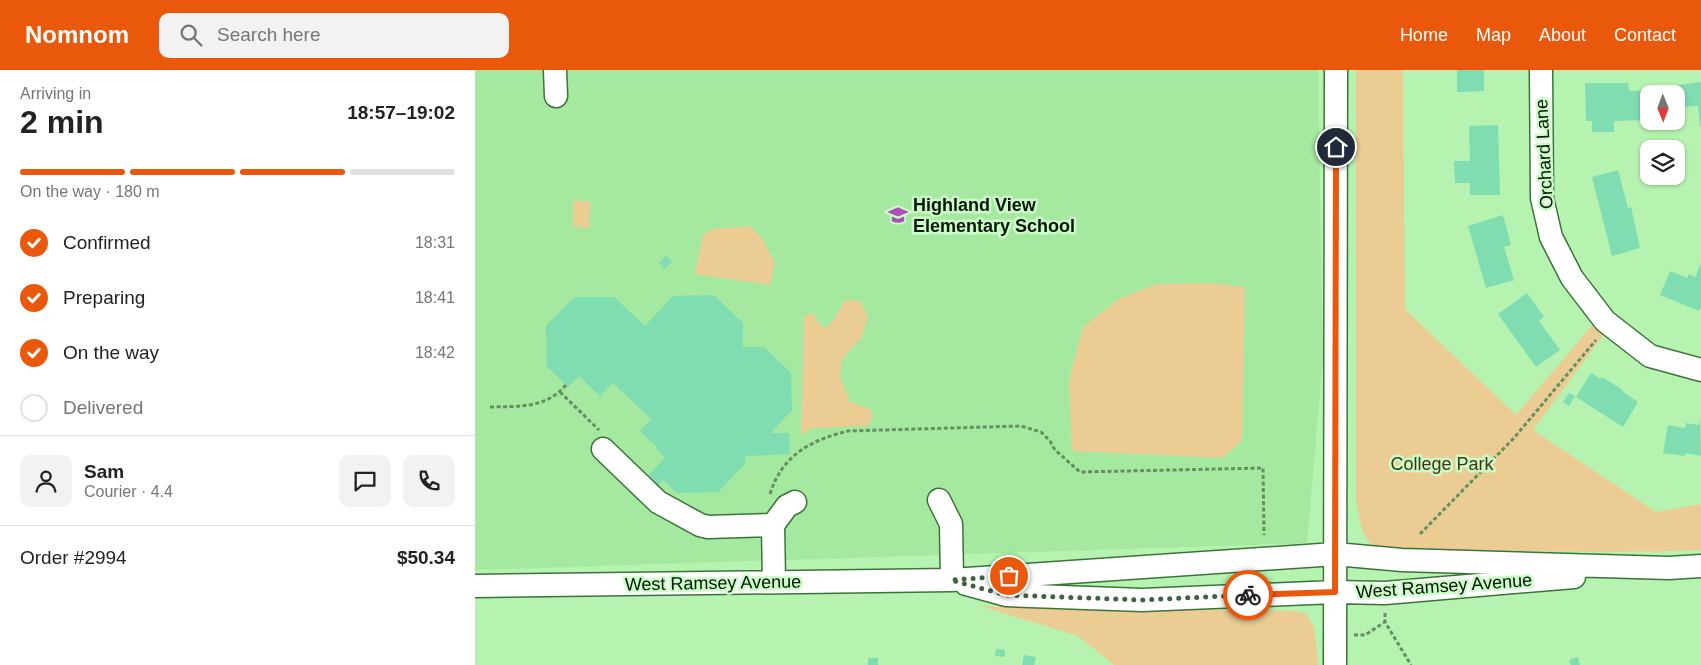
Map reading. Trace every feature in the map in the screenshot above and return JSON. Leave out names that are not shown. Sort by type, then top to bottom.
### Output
[{"type":"street","points":[[555,70],[556,96]]},
{"type":"street","points":[[1335,665],[1336,70]]},
{"type":"street","name":"Orchard Lane","points":[[1541,70],[1542,198],[1551,237],[1572,278],[1605,321],[1650,356],[1701,370]]},
{"type":"street","points":[[603,449],[658,502],[685,518],[708,527],[769,525],[787,506],[795,502]]},
{"type":"street","points":[[939,500],[951,524],[951,580]]},
{"type":"street","points":[[769,525],[774,582]]},
{"type":"street","name":"West Ramsey Avenue","points":[[475,586],[951,580],[1335,554],[1402,560],[1669,568]]},
{"type":"street","name":"West Ramsey Avenue","points":[[951,580],[1006,595],[1142,600],[1335,592],[1385,593],[1701,566]]},
{"type":"path","points":[[1420,534],[1514,438],[1596,340],[1605,321]]},
{"type":"path","points":[[490,407],[538,405],[560,392],[566,386]]},
{"type":"path","points":[[769,525],[766,506],[772,487],[782,468],[797,453],[812,442],[848,431],[1021,426],[1041,432],[1050,441],[1055,450],[1080,472],[1263,468],[1265,536]]},
{"type":"path","points":[[1335,634],[1365,635],[1385,622]]},
{"type":"shaded area","name":"Highland View Elementary School","points":[[475,70],[1318,70],[1323,359],[1307,543],[475,570]]},
{"type":"green space","name":"College Park","points":[[1356,70],[1403,70],[1405,309],[1516,415],[1595,322],[1605,333],[1533,430],[1656,512],[1701,504],[1701,550],[1604,552],[1443,549],[1391,551],[1370,543],[1361,527],[1356,502]]},
{"type":"green space","points":[[573,200],[590,202],[589,228],[573,227]]},
{"type":"green space","points":[[750,226],[761,237],[775,263],[770,285],[695,274],[703,235],[713,229]]},
{"type":"green space","points":[[1209,283],[1245,287],[1242,440],[1223,458],[1072,451],[1069,381],[1083,327],[1119,299],[1157,284]]},
{"type":"green space","points":[[845,300],[860,301],[868,316],[862,337],[842,359],[840,376],[850,402],[870,409],[873,416],[868,426],[811,428],[801,436],[804,315],[814,314],[819,324],[827,328]]},
{"type":"green space","points":[[980,606],[1296,611],[1306,614],[1314,627],[1318,665],[1114,665],[1078,636]]},
{"type":"building","points":[[1457,70],[1484,70],[1484,91],[1457,92]]},
{"type":"building","points":[[1701,82],[1701,126],[1698,106],[1685,107],[1685,85],[1678,85]]},
{"type":"building","points":[[1585,83],[1628,83],[1629,91],[1640,91],[1640,120],[1614,121],[1614,132],[1592,132],[1592,121],[1586,121]]},
{"type":"building","points":[[1498,125],[1500,195],[1470,195],[1470,183],[1455,183],[1454,161],[1470,161],[1469,126]]},
{"type":"building","points":[[1618,170],[1628,208],[1631,207],[1640,248],[1612,256],[1592,177]]},
{"type":"building","points":[[1503,215],[1511,245],[1504,247],[1514,280],[1486,288],[1468,226]]},
{"type":"building","points":[[666,255],[672,262],[665,269],[659,263]]},
{"type":"building","points":[[1701,263],[1701,309],[1699,308],[1699,311],[1660,295],[1670,271],[1687,278],[1689,274],[1695,277]]},
{"type":"building","points":[[1527,293],[1544,317],[1539,321],[1560,350],[1536,367],[1498,314]]},
{"type":"building","points":[[714,295],[743,323],[743,347],[764,347],[791,373],[792,410],[771,433],[789,433],[790,454],[745,456],[745,464],[718,492],[677,493],[663,480],[656,487],[646,478],[665,458],[656,449],[658,448],[640,431],[651,419],[613,383],[600,396],[579,376],[568,387],[547,367],[546,326],[574,297],[614,297],[645,326],[673,296]]},
{"type":"building","points":[[1591,373],[1601,379],[1602,377],[1638,402],[1623,427],[1576,397]]},
{"type":"building","points":[[1569,393],[1575,396],[1569,406],[1563,402]]},
{"type":"building","points":[[1700,419],[1701,456],[1685,453],[1685,456],[1663,453],[1668,425],[1685,428],[1686,423],[1699,425]]},
{"type":"building","points":[[996,649],[1005,650],[1005,657],[995,656]]},
{"type":"building","points":[[1024,655],[1036,657],[1034,665],[1022,665]]},
{"type":"building","points":[[1578,657],[1580,665],[1571,665],[1569,660]]},
{"type":"building","points":[[868,658],[878,658],[878,665],[868,665]]},
{"type":"way so far","points":[[1009,576],[951,580],[1006,595],[1142,600],[1248,595]]},
{"type":"place","name":"Highland View Elementary School","points":[[898,215]]},
{"type":"route","points":[[1248,595],[1335,592],[1336,147]]}]
